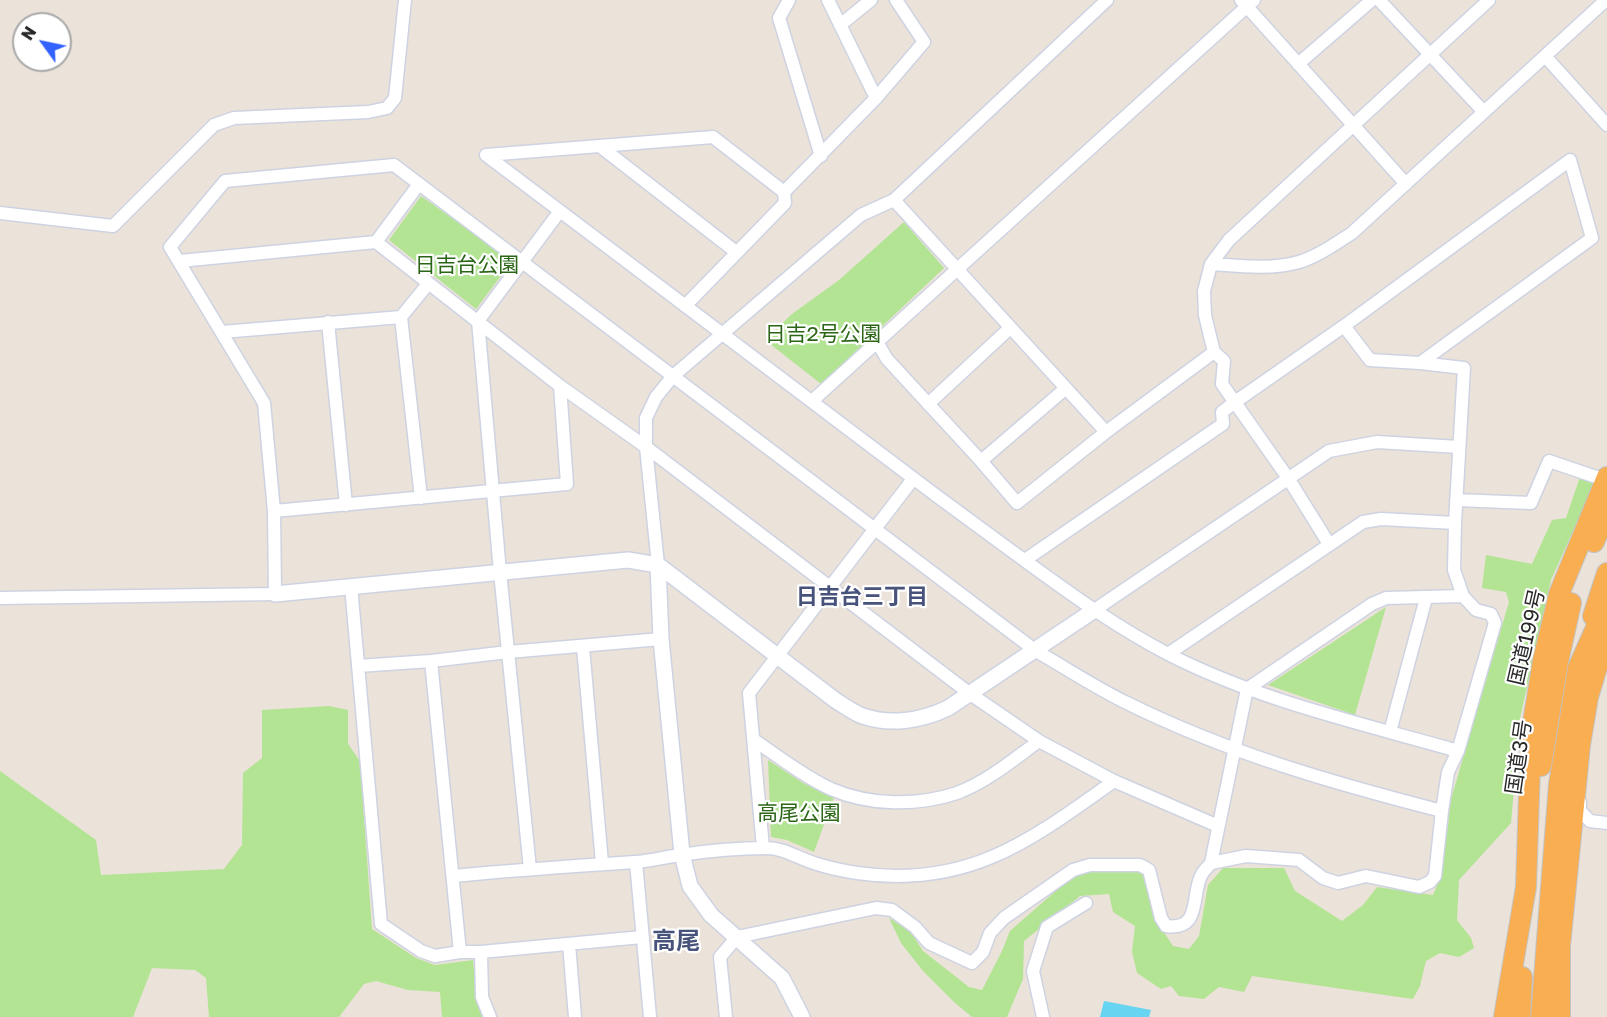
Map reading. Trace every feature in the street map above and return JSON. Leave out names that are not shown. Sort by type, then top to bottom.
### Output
[{"type":"highway","name":"国道199号","points":[[1526,887],[1531,735],[1544,660],[1559,594],[1606,479]]},
{"type":"highway","name":"国道3号","points":[[1520,1017],[1526,887],[1558,662],[1572,598],[1607,511]]},
{"type":"highway","points":[[1578,668],[1607,573]]},
{"type":"highway","name":"国道3号","points":[[1541,1017],[1559,784],[1578,668],[1607,603]]},
{"type":"highway","points":[[1560,1017],[1560,946],[1580,746],[1588,697],[1607,634]]},
{"type":"highway","points":[[1504,1017],[1526,887]]},
{"type":"street","points":[[0,213],[113,226],[214,125],[234,118],[368,112],[387,108],[395,98],[405,0]]},
{"type":"street","points":[[789,0],[779,18],[821,156]]},
{"type":"street","points":[[828,0],[876,98]]},
{"type":"street","points":[[840,25],[871,0]]},
{"type":"street","points":[[784,192],[876,98],[924,42],[896,0]]},
{"type":"street","points":[[802,1017],[782,978],[711,915],[690,886],[682,854],[646,447],[646,418],[656,397],[672,376],[861,215],[894,200],[1107,0]]},
{"type":"street","points":[[1298,64],[1372,0]]},
{"type":"street","points":[[1379,0],[1484,112]]},
{"type":"street","points":[[1329,544],[1288,478],[1222,384],[1224,362],[1214,352],[1204,305],[1204,291],[1211,264],[1229,240],[1489,0]]},
{"type":"street","points":[[1211,264],[1249,267],[1299,262],[1325,251],[1352,233],[1606,0]]},
{"type":"street","points":[[812,401],[1247,2],[1298,64],[1406,184]]},
{"type":"street","points":[[1545,56],[1604,116]]},
{"type":"street","points":[[685,306],[785,203],[784,192],[713,137],[486,155],[685,306],[812,401],[913,479],[1093,610],[1168,654],[1247,689],[1321,713],[1458,751]]},
{"type":"street","points":[[601,147],[736,252]]},
{"type":"street","points":[[1025,561],[1223,424],[1222,412],[1235,402],[1344,326],[1570,160],[1592,238],[1420,363]]},
{"type":"street","points":[[275,594],[274,511],[264,403],[170,247],[225,181],[394,165],[1036,651],[1126,703],[1235,750],[1332,782],[1442,811]]},
{"type":"street","points":[[376,242],[419,184]]},
{"type":"street","points":[[894,200],[1106,432]]},
{"type":"street","points":[[530,869],[500,572],[478,321],[560,211]]},
{"type":"street","points":[[180,261],[376,242],[560,386],[646,447],[969,693],[1038,741],[1114,781],[1218,826]]},
{"type":"street","points":[[421,498],[401,317],[428,284]]},
{"type":"street","points":[[222,332],[401,317]]},
{"type":"street","points":[[328,322],[346,505]]},
{"type":"street","points":[[1211,863],[1246,856],[1299,860],[1323,878],[1338,883],[1366,876],[1419,887],[1430,882],[1435,876],[1448,772],[1458,751],[1495,623],[1491,614],[1476,610],[1464,596],[1454,570],[1464,368],[1370,360],[1344,326]]},
{"type":"street","points":[[928,404],[1010,328]]},
{"type":"street","points":[[878,342],[887,359],[1017,503],[1106,432],[1214,352]]},
{"type":"street","points":[[274,511],[567,484],[560,386]]},
{"type":"street","points":[[981,461],[1065,389]]},
{"type":"street","points":[[0,597],[275,594],[628,560],[658,565],[843,705],[859,714],[883,721],[911,720],[933,715],[948,708],[1036,651],[1329,451],[1377,442],[1459,447]]},
{"type":"street","points":[[1456,500],[1531,503],[1549,461],[1606,479]]},
{"type":"street","points":[[763,848],[749,693],[913,479]]},
{"type":"street","points":[[1168,654],[1363,522],[1381,519],[1455,523]]},
{"type":"street","points":[[351,586],[381,924],[421,951],[435,956],[642,937]]},
{"type":"street","points":[[726,1017],[720,957],[737,937],[876,908],[892,910],[915,927],[929,943],[972,963],[983,952],[990,933],[1004,918],[1073,870],[1090,865],[1140,865],[1149,870],[1161,918],[1166,926],[1176,927],[1186,924],[1193,912],[1201,874],[1211,863],[1247,689],[1372,604],[1386,598],[1464,596]]},
{"type":"street","points":[[1390,732],[1426,598]]},
{"type":"street","points":[[358,666],[662,639]]},
{"type":"street","points":[[1607,644],[1587,744],[1580,810],[1590,821],[1607,823]]},
{"type":"street","points":[[583,647],[602,863]]},
{"type":"street","points":[[431,661],[460,952]]},
{"type":"street","points":[[754,740],[806,776],[833,790],[884,802],[923,800],[958,792],[997,772],[1038,741]]},
{"type":"street","points":[[453,876],[636,862],[682,854],[763,848],[779,848],[816,864],[873,875],[897,876],[946,872],[980,863],[1022,844],[1114,781]]},
{"type":"street","points":[[1560,946],[1571,917],[1579,831],[1590,821]]},
{"type":"street","points":[[636,862],[650,1017]]},
{"type":"street","points":[[1042,1017],[1033,971],[1047,927],[1086,903]]},
{"type":"street","points":[[569,944],[575,1017]]},
{"type":"street","points":[[481,952],[482,997],[490,1017]]},
{"type":"green space","name":"日吉台公園","points":[[421,196],[512,261],[476,309],[389,240]]},
{"type":"green space","name":"日吉2号公園","points":[[904,222],[944,268],[821,384],[765,340],[792,314],[839,280]]},
{"type":"green space","points":[[1583,468],[1599,473],[1551,580],[1520,718],[1511,823],[1459,880],[1457,920],[1471,938],[1474,948],[1459,957],[1440,953],[1426,961],[1420,986],[1413,999],[1252,976],[1244,992],[1219,987],[1204,999],[1179,996],[1171,986],[1161,989],[1137,973],[1132,952],[1135,926],[1113,912],[1109,894],[1080,896],[1024,941],[1023,979],[1007,1017],[972,1017],[923,971],[901,943],[889,918],[910,931],[923,951],[969,987],[982,990],[1010,931],[1075,874],[1091,870],[1141,872],[1147,878],[1154,917],[1173,946],[1189,949],[1199,936],[1208,885],[1223,868],[1284,868],[1295,891],[1342,921],[1363,905],[1377,887],[1433,895],[1442,874],[1451,799],[1509,602],[1506,592],[1482,588],[1486,555],[1532,564],[1552,520],[1566,518]]},
{"type":"green space","points":[[1386,607],[1355,715],[1268,685]]},
{"type":"green space","points":[[329,706],[348,710],[348,744],[360,761],[372,929],[416,958],[435,965],[473,960],[477,998],[483,1017],[442,1017],[440,992],[408,990],[376,981],[364,984],[339,1017],[209,1017],[206,978],[195,970],[152,968],[133,1017],[0,1017],[0,771],[96,840],[101,875],[224,869],[242,845],[243,773],[262,758],[262,710]]},
{"type":"green space","name":"高尾公園","points":[[768,760],[803,783],[834,797],[814,852],[787,840],[771,837]]},
{"type":"water","points":[[1104,1001],[1151,1010],[1149,1017],[1100,1017]]},
{"type":"district","name":"日吉台三丁目","points":[[862,597]]},
{"type":"district","name":"高尾","points":[[676,941]]}]
